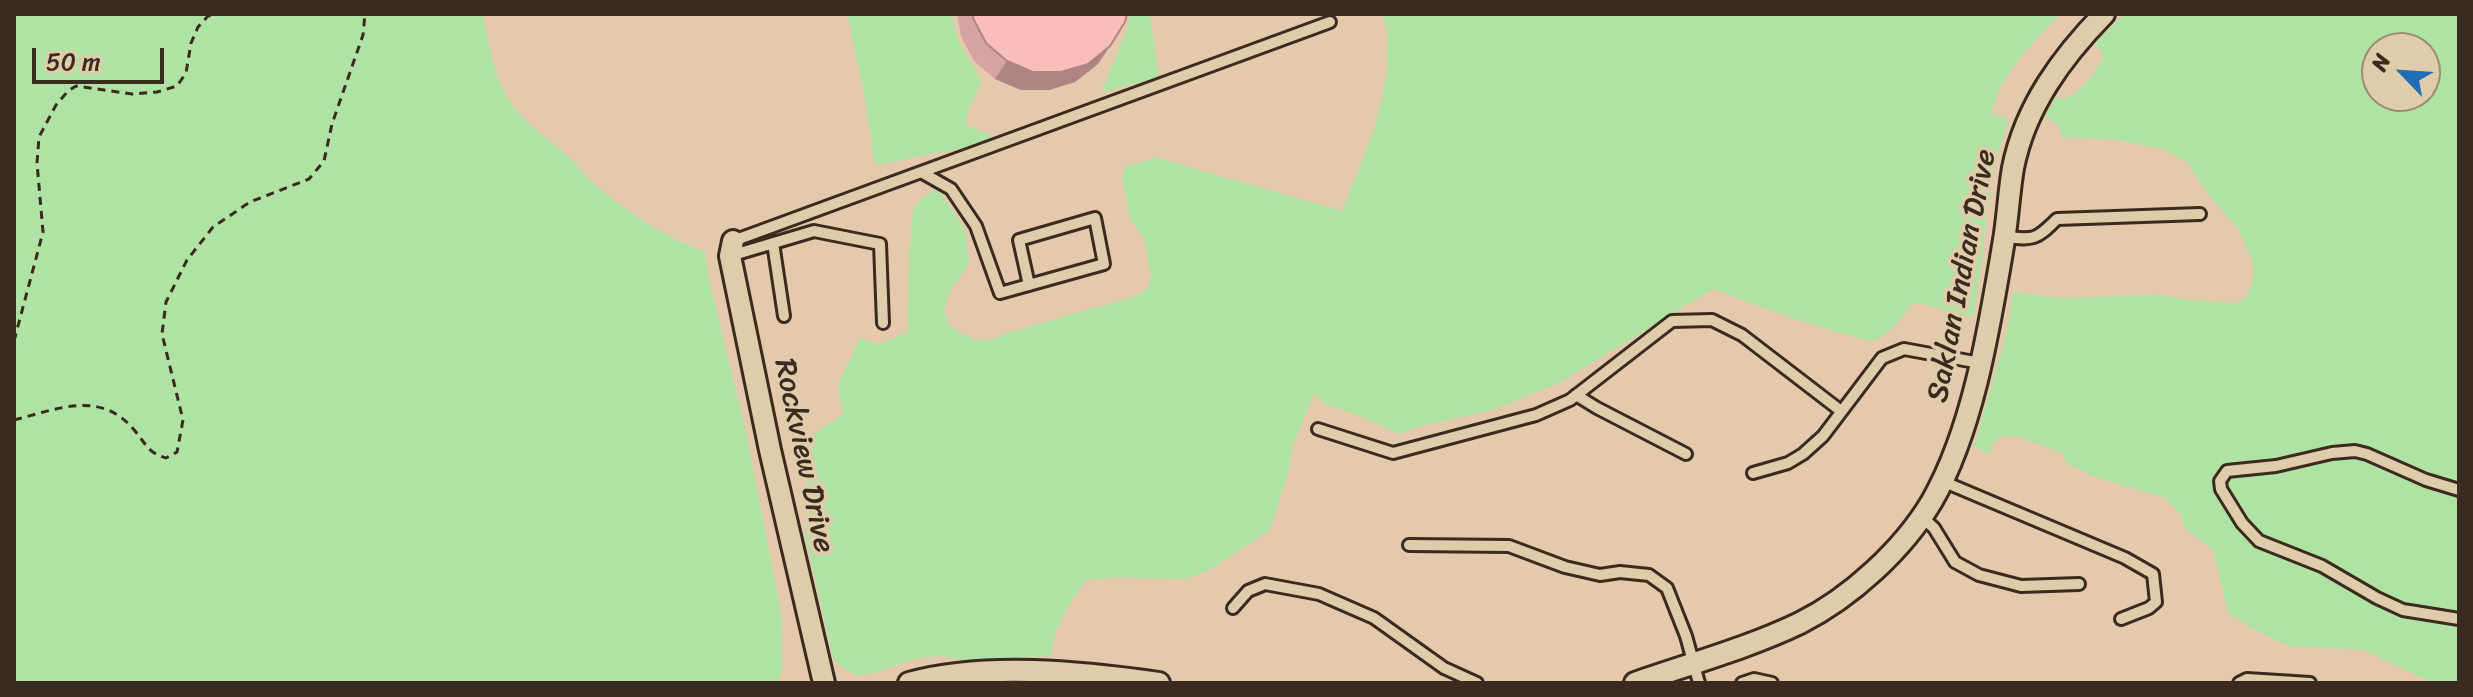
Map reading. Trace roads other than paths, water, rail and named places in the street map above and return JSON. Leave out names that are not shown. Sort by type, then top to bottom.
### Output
[{"type":"street","name":"Saklan Indian Drive","points":[[1635,683],[1696,673],[1834,603],[1886,558],[1922,517],[1942,481],[1969,410],[2005,237],[2013,168],[2022,137],[2036,103],[2057,67],[2104,14]]},
{"type":"street","name":"Rockview Drive","points":[[732,248],[770,450],[824,683]]},
{"type":"street","points":[[909,683],[970,673],[1031,672],[1093,674],[1159,683]]},
{"type":"lane","points":[[732,248],[921,172],[1330,22]]},
{"type":"lane","points":[[921,172],[951,189],[976,226],[1000,293],[1029,285],[1104,264],[1095,218],[1019,240],[1029,285]]},
{"type":"lane","points":[[2005,237],[2030,240],[2057,219],[2200,214]]},
{"type":"lane","points":[[732,248],[773,243],[814,231],[880,244],[883,323]]},
{"type":"lane","points":[[773,243],[784,316]]},
{"type":"lane","points":[[1318,429],[1393,453],[1536,415],[1570,400],[1672,321],[1712,320],[1742,335],[1841,411]]},
{"type":"lane","points":[[1753,473],[1788,463],[1803,454],[1823,436],[1882,358],[1904,349],[1980,363]]},
{"type":"lane","points":[[1576,395],[1686,454]]},
{"type":"lane","points":[[2459,490],[2426,480],[2367,454],[2344,450],[2276,466],[2237,469],[2223,474],[2220,481],[2221,489],[2242,523],[2259,541],[2322,566],[2403,610],[2459,619]]},
{"type":"lane","points":[[1942,481],[2125,558],[2153,574],[2156,602],[2121,619]]},
{"type":"lane","points":[[1922,517],[1934,528],[1955,562],[1979,575],[2021,586],[2079,584]]},
{"type":"lane","points":[[1409,545],[1509,546],[1565,567],[1600,575],[1620,572],[1649,575],[1667,588],[1696,673]]},
{"type":"lane","points":[[1233,608],[1248,591],[1265,584],[1319,594],[1374,618],[1444,668],[1477,683]]},
{"type":"lane","points":[[1742,683],[1754,679],[1772,683]]},
{"type":"lane","points":[[2239,683],[2247,679],[2310,683]]}]
